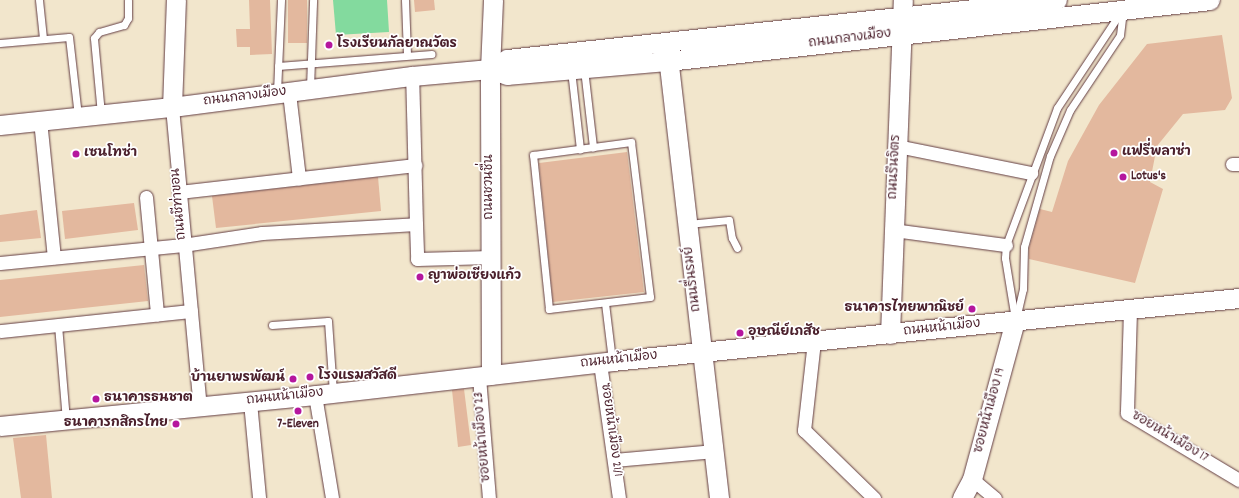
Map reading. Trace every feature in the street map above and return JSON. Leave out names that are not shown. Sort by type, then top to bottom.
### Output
[{"type":"street","name":"ถนนชีท่าขอน","points":[[176,0],[172,107],[183,245],[200,407]]},
{"type":"street","name":"ถนนชวนชื่น","points":[[485,376],[491,257],[490,69],[493,0]]},
{"type":"street","name":"ถนนกลางเมือง","points":[[490,69],[507,59],[1057,0]]},
{"type":"street","name":"ถนนกลางเมือง","points":[[0,125],[310,91],[412,76],[490,69],[507,75],[668,61],[903,17],[1210,0]]},
{"type":"street","name":"ถนนรึนจิตร","points":[[890,334],[893,230],[903,17]]},
{"type":"street","name":"ถนนรื่นรมย์","points":[[667,42],[719,498]]},
{"type":"street","points":[[412,76],[418,259],[491,257]]},
{"type":"street","points":[[283,94],[299,178]]},
{"type":"street","points":[[40,120],[54,257]]},
{"type":"street","points":[[897,146],[1031,173]]},
{"type":"street","points":[[179,192],[415,165]]},
{"type":"street","points":[[146,197],[157,314]]},
{"type":"street","points":[[0,263],[183,245],[262,234],[416,224]]},
{"type":"street","points":[[893,230],[1006,245]]},
{"type":"street","name":"ถนนหน้าเมือง","points":[[0,426],[250,402],[606,362],[1239,298]]},
{"type":"street","name":"ซอยหน้าเมือง 17","points":[[1130,310],[1127,413],[1239,480]]},
{"type":"street","points":[[0,331],[191,311]]},
{"type":"street","name":"ซอยหน้าเมือง 19","points":[[962,498],[972,479],[1015,321]]},
{"type":"street","points":[[814,341],[804,430],[874,498]]},
{"type":"street","name":"ซอยหน้าเมือง 21/1","points":[[606,362],[614,460],[619,498]]},
{"type":"street","name":"ซอยหน้าเมือง 23","points":[[485,376],[489,498]]},
{"type":"street","points":[[324,394],[332,498]]},
{"type":"street","points":[[250,402],[259,498]]},
{"type":"street","points":[[614,460],[714,451]]},
{"type":"street","points":[[972,479],[995,498]]},
{"type":"lane","points":[[39,0],[43,39]]},
{"type":"lane","points":[[101,114],[94,38],[99,32],[124,25],[128,18],[128,0]]},
{"type":"lane","points":[[281,0],[278,66],[283,94]]},
{"type":"lane","points":[[310,91],[312,0]]},
{"type":"lane","points":[[405,0],[407,55]]},
{"type":"lane","points":[[1015,321],[1005,258],[1006,245],[1031,173],[1057,108],[1121,5]]},
{"type":"lane","points":[[1015,321],[1021,304],[1024,247],[1050,156],[1070,110],[1120,35],[1121,5]]},
{"type":"lane","points":[[0,43],[69,37],[78,117]]},
{"type":"lane","points":[[278,66],[432,54]]},
{"type":"lane","points":[[577,69],[593,147]]},
{"type":"lane","points":[[577,69],[580,149]]},
{"type":"lane","points":[[631,142],[650,297],[549,309],[533,155],[580,149],[631,142]]},
{"type":"lane","points":[[687,224],[729,220],[732,238],[737,248]]},
{"type":"lane","points":[[605,303],[606,362]]},
{"type":"lane","points":[[272,325],[328,321],[324,394]]},
{"type":"lane","points":[[58,325],[66,420]]},
{"type":"green space","points":[[333,0],[387,0],[389,32],[336,35]]},
{"type":"building","points":[[249,0],[270,0],[272,54],[250,55],[250,47],[237,47],[236,29],[250,29]]},
{"type":"building","points":[[288,0],[307,0],[307,43],[288,43]]},
{"type":"building","points":[[414,0],[434,0],[435,10],[415,12]]},
{"type":"building","name":"แฟรี่พลาซ่า","points":[[1222,35],[1232,98],[1225,110],[1183,114],[1157,146],[1150,182],[1163,189],[1135,283],[1029,259],[1029,248],[1040,209],[1052,212],[1068,161],[1099,105],[1147,44]]},
{"type":"building","points":[[627,152],[644,292],[553,302],[539,163]]},
{"type":"building","points":[[378,177],[381,211],[216,228],[212,196]]},
{"type":"building","points":[[134,203],[138,230],[65,239],[62,211]]},
{"type":"building","points":[[37,210],[41,238],[0,242],[0,215]]},
{"type":"building","points":[[144,265],[148,301],[0,317],[0,280]]},
{"type":"building","points":[[464,389],[471,445],[458,447],[452,390]]},
{"type":"building","points":[[46,435],[52,498],[21,498],[13,438]]},
{"type":"place","name":"โรงเรียนกัลยาณวัตร","points":[[329,45]]},
{"type":"place","name":"แฟรี่พลาซ่า","points":[[1114,153]]},
{"type":"place","name":"เซนโทซ่า","points":[[76,154]]},
{"type":"place","name":"Lotus's","points":[[1123,177]]},
{"type":"place","name":"ญาพ่อเซียงแก้ว","points":[[420,277]]},
{"type":"place","name":"ธนาคารไทยพาณิชย์","points":[[972,309]]},
{"type":"place","name":"อุษณีย์เภสัช","points":[[740,333]]},
{"type":"place","name":"โรงแรมสวัสดี","points":[[310,377]]},
{"type":"place","name":"บ้านยาพรพัฒน์","points":[[293,379]]},
{"type":"place","name":"ธนาคารธนชาต","points":[[96,399]]},
{"type":"place","name":"7-Eleven","points":[[298,411]]},
{"type":"place","name":"ธนาคารกสิกรไทย","points":[[176,424]]}]
